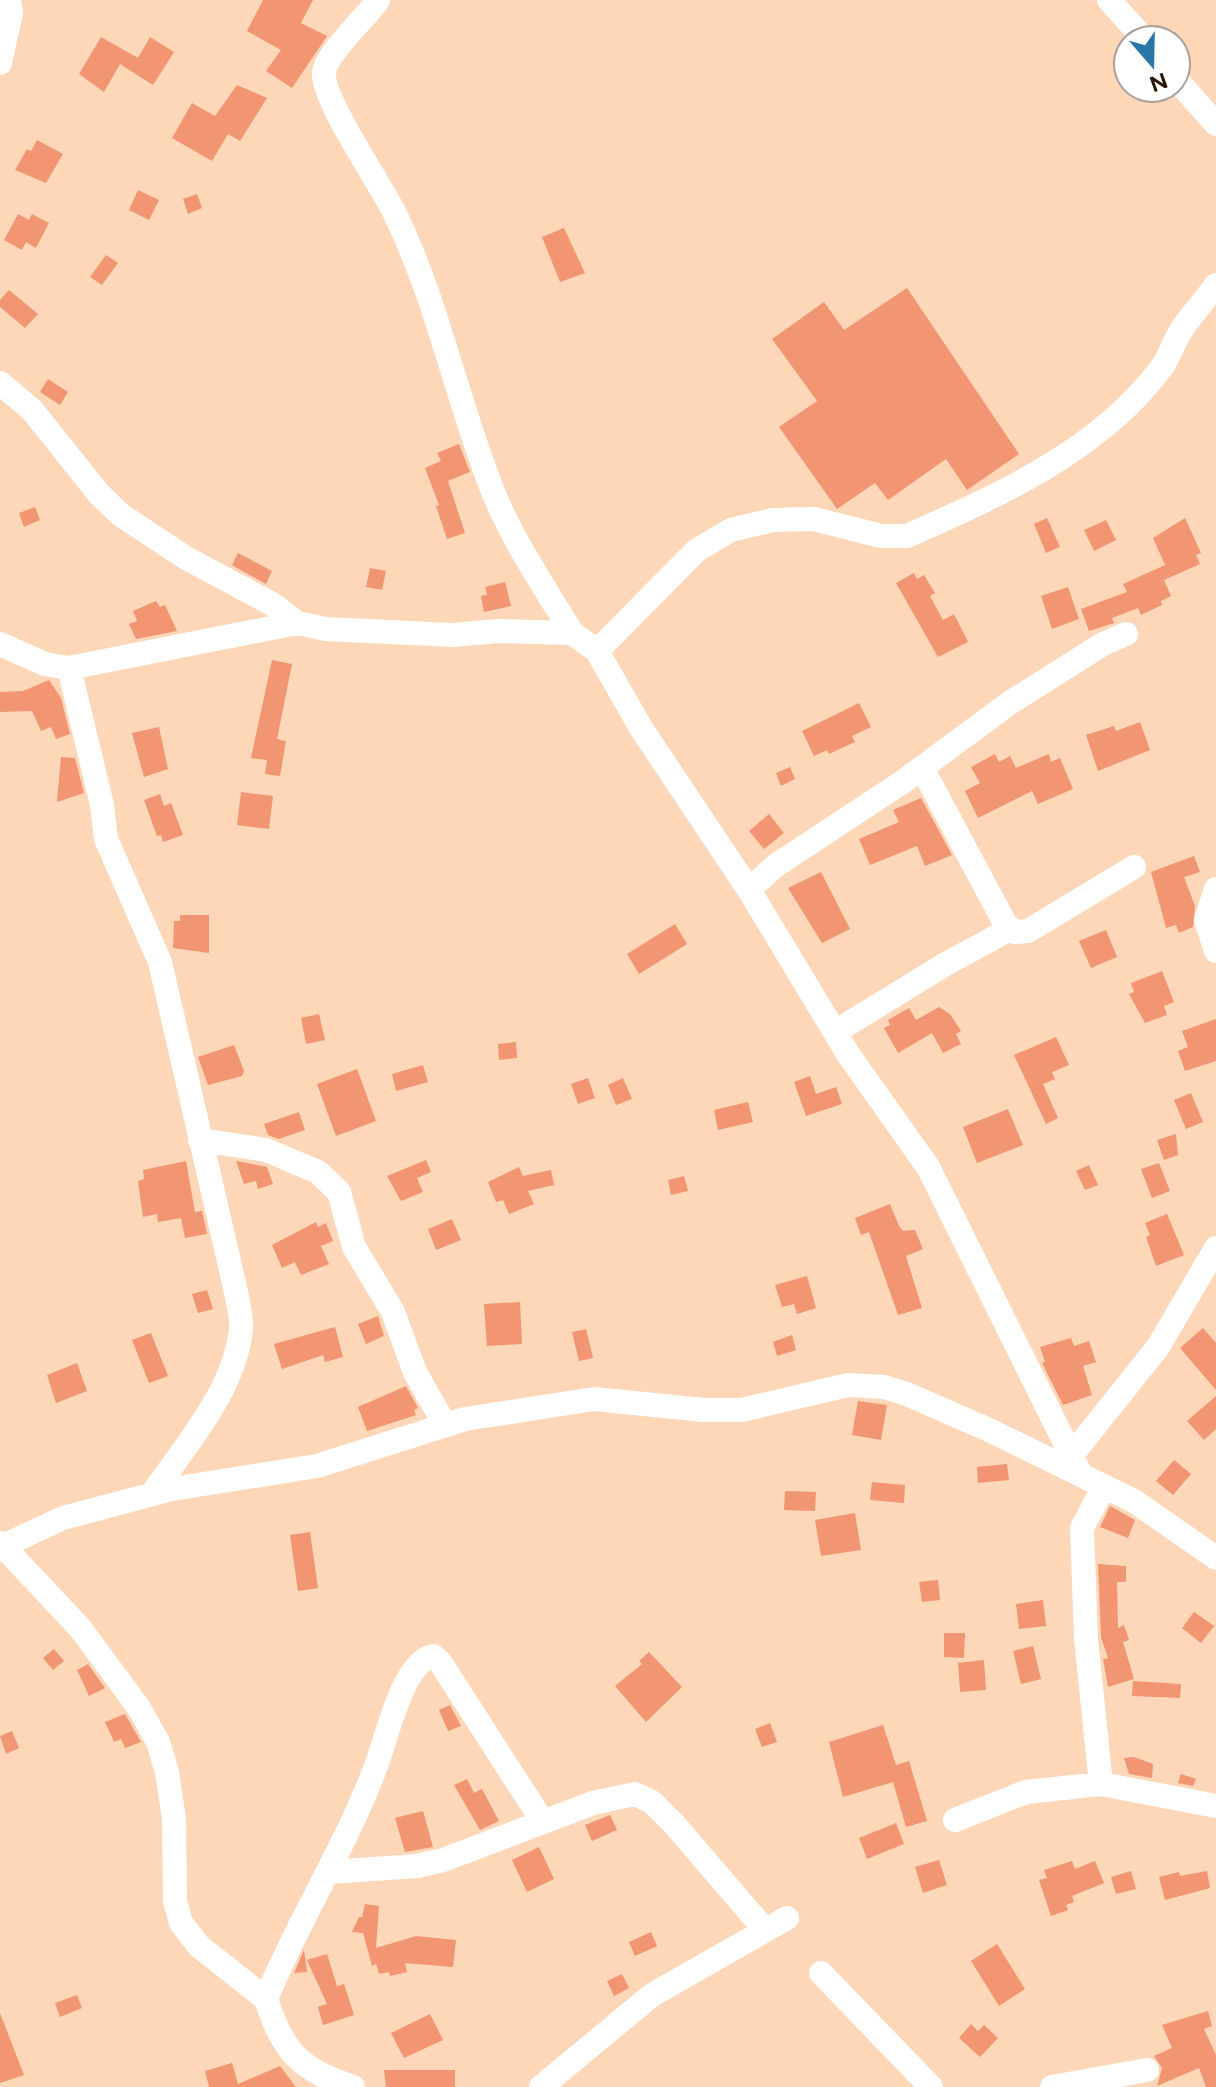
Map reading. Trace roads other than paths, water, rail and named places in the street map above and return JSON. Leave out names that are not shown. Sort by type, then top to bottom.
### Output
[{"type":"street","points":[[0,63],[11,13],[9,0]]},
{"type":"street","points":[[378,0],[326,67],[326,85],[340,116],[383,187],[427,288],[477,447],[505,518],[572,633],[597,651],[641,728],[749,890],[835,1032],[928,1167],[1076,1465]]},
{"type":"street","points":[[1109,0],[1131,24]]},
{"type":"street","points":[[1192,97],[1216,124]]},
{"type":"street","points":[[597,651],[697,550],[731,530],[773,520],[814,519],[881,536],[907,536],[1048,466],[1093,436],[1142,390],[1163,366],[1182,329],[1216,285]]},
{"type":"street","points":[[0,383],[32,410],[99,494],[121,515],[186,558],[274,605],[297,623]]},
{"type":"street","points":[[0,644],[45,664],[69,668],[297,623],[326,629],[452,635],[499,631],[572,633]]},
{"type":"street","points":[[749,890],[775,866],[922,768],[1011,702],[1103,644],[1126,634]]},
{"type":"street","points":[[69,668],[102,805],[106,839],[160,962],[236,1292],[241,1327],[233,1365],[213,1403],[152,1494]]},
{"type":"street","points":[[922,768],[1010,929],[1020,934],[1134,867]]},
{"type":"street","points":[[1216,889],[1206,920],[1216,951]]},
{"type":"street","points":[[835,1032],[944,965],[1010,929]]},
{"type":"street","points":[[200,1140],[266,1150],[318,1172],[339,1192],[354,1247],[393,1312],[415,1372],[445,1425]]},
{"type":"street","points":[[1076,1465],[1158,1347],[1216,1248]]},
{"type":"street","points":[[353,2087],[320,2076],[298,2061],[277,2032],[266,1999],[199,1946],[181,1923],[175,1901],[174,1819],[167,1772],[158,1742],[139,1708],[80,1628],[1,1545],[63,1518],[152,1494],[245,1475],[317,1466],[465,1419],[594,1399],[704,1410],[742,1410],[848,1385],[884,1387],[907,1394],[1076,1465],[1216,1558]]},
{"type":"street","points":[[1101,1784],[1086,1639],[1082,1528],[1104,1486]]},
{"type":"street","points":[[266,1999],[329,1872],[376,1765],[392,1716],[414,1669],[425,1658],[433,1656],[440,1662],[543,1822]]},
{"type":"street","points":[[955,1820],[1026,1792],[1101,1784],[1216,1806]]},
{"type":"street","points":[[329,1872],[417,1866],[614,1796],[644,1796],[674,1824],[765,1930]]},
{"type":"street","points":[[541,2087],[652,1995],[787,1918]]},
{"type":"street","points":[[821,1973],[931,2087]]},
{"type":"street","points":[[1052,2087],[1147,2070]]}]
